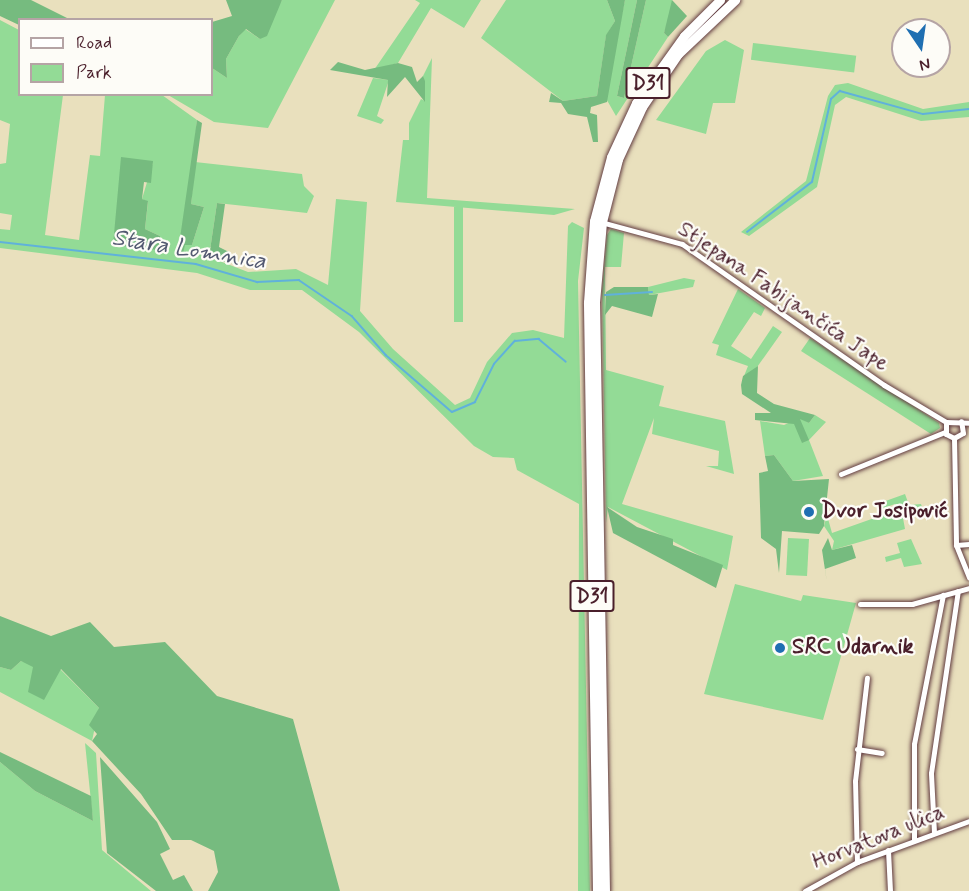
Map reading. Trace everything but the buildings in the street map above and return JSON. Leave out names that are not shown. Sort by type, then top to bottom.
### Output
[{"type":"main road","name":"D31","points":[[597,891],[588,302],[598,221],[618,159],[642,107],[678,54],[721,2],[735,0]]},
{"type":"main road","name":"D31","points":[[598,221],[595,302],[605,891]]},
{"type":"street","name":"Stjepana Fabijančića Jape","points":[[598,221],[682,244],[890,389],[946,422]]},
{"type":"street","points":[[960,420],[963,433]]},
{"type":"street","points":[[945,432],[946,422],[960,420],[969,423]]},
{"type":"street","points":[[954,438],[969,428]]},
{"type":"street","points":[[945,432],[954,438]]},
{"type":"street","points":[[841,474],[945,432]]},
{"type":"street","points":[[954,438],[956,545],[969,577]]},
{"type":"street","points":[[956,545],[969,544]]},
{"type":"street","points":[[860,604],[912,604],[969,588]]},
{"type":"street","points":[[934,833],[931,773],[958,591]]},
{"type":"street","points":[[914,840],[914,744],[943,595]]},
{"type":"street","points":[[857,862],[857,749],[867,678]]},
{"type":"street","points":[[857,749],[882,753]]},
{"type":"street","name":"Horvatova ulica","points":[[805,891],[857,862],[969,821]]},
{"type":"street","points":[[888,850],[890,891]]},
{"type":"green space","points":[[0,0],[31,0],[67,18],[18,18],[18,25],[0,16]]},
{"type":"green space","points":[[226,0],[282,0],[267,36],[260,39],[246,29],[239,36],[226,59],[227,78],[213,69],[213,22],[232,16]]},
{"type":"green space","points":[[282,0],[335,0],[268,128],[214,122],[170,96],[213,96],[213,69],[227,78],[226,59],[239,36],[245,29],[260,39]]},
{"type":"green space","points":[[415,0],[481,0],[464,28],[431,8],[398,63],[374,70],[420,3]]},
{"type":"green space","points":[[506,0],[607,0],[615,21],[606,36],[597,96],[563,101],[481,38]]},
{"type":"green space","points":[[607,0],[625,0],[607,102],[591,107],[590,113],[597,115],[598,142],[593,142],[587,117],[568,114],[561,103],[549,102],[551,93],[563,101],[597,96],[606,35],[615,21]]},
{"type":"green space","points":[[625,0],[637,0],[617,96],[624,98],[646,0],[672,0],[672,10],[664,33],[668,37],[616,116],[604,95]]},
{"type":"green space","points":[[637,0],[646,0],[624,98],[617,96]]},
{"type":"green space","points":[[672,0],[687,16],[668,37],[664,33]]},
{"type":"green space","points":[[0,20],[18,29],[18,96],[63,96],[45,235],[79,240],[90,155],[100,156],[105,96],[163,96],[197,120],[185,245],[192,245],[204,207],[191,204],[195,162],[302,174],[304,186],[314,196],[307,213],[217,203],[209,257],[248,272],[296,269],[328,285],[336,199],[367,202],[360,311],[393,349],[455,405],[470,398],[487,362],[512,333],[533,330],[564,338],[568,226],[572,222],[584,228],[578,281],[590,891],[578,891],[579,504],[517,470],[514,458],[493,457],[474,446],[359,332],[302,290],[250,290],[197,273],[0,248],[0,229],[10,230],[12,215],[0,213],[0,164],[6,163],[10,124],[0,120]],"holes":[[[153,162],[142,199],[148,202],[145,229],[160,236],[113,245]]]},
{"type":"green space","points":[[725,40],[744,50],[735,103],[713,103],[706,134],[656,120],[706,51]]},
{"type":"green space","points":[[753,43],[856,56],[854,73],[751,60]]},
{"type":"green space","points":[[432,58],[427,198],[575,209],[554,215],[396,202],[403,140],[409,140],[409,123],[421,99],[425,101],[423,76]]},
{"type":"green space","points":[[338,62],[365,70],[398,63],[412,67],[417,82],[423,76],[425,81],[425,102],[405,77],[387,97],[388,80],[330,70]]},
{"type":"green space","points":[[373,78],[389,80],[377,116],[384,120],[381,124],[357,116]]},
{"type":"green space","points":[[848,83],[923,109],[969,102],[969,117],[921,121],[846,97],[835,105],[817,187],[749,236],[741,232],[806,181],[828,96],[835,85]]},
{"type":"green space","points":[[197,120],[202,123],[191,204],[204,207],[192,245],[185,245],[183,253],[178,252]]},
{"type":"green space","points":[[121,157],[153,161],[151,183],[144,182],[142,199],[148,201],[145,229],[160,236],[159,250],[113,245]]},
{"type":"green space","points":[[217,203],[225,204],[219,247],[229,252],[228,263],[209,257]]},
{"type":"green space","points":[[454,207],[463,207],[463,322],[454,322]]},
{"type":"green space","points":[[611,229],[624,233],[621,267],[605,267],[606,370],[664,386],[659,406],[725,421],[734,474],[706,466],[718,466],[719,451],[652,434],[654,418],[622,504],[733,536],[727,570],[608,507],[606,523],[602,291],[607,235]]},
{"type":"green space","points":[[684,278],[695,280],[693,287],[649,295],[648,287]]},
{"type":"green space","points":[[614,287],[648,287],[649,295],[658,294],[652,317],[612,306],[605,315],[606,292]]},
{"type":"green space","points":[[738,289],[765,308],[761,316],[754,312],[731,346],[751,359],[773,326],[782,332],[755,370],[744,376],[748,366],[716,355],[719,345],[712,343]]},
{"type":"green space","points":[[810,338],[939,423],[940,428],[931,434],[801,351]]},
{"type":"green space","points":[[758,366],[757,393],[774,404],[815,415],[809,423],[800,419],[809,440],[802,443],[794,424],[755,420],[755,413],[771,413],[742,394],[741,385],[743,376]]},
{"type":"green space","points":[[815,415],[826,422],[809,440],[823,476],[793,481],[774,455],[765,456],[760,421],[784,425],[800,418],[809,423]]},
{"type":"green space","points":[[774,455],[793,481],[829,479],[824,526],[819,534],[782,531],[779,573],[776,549],[761,538],[759,473],[768,471],[765,456]]},
{"type":"green space","points":[[905,494],[909,505],[921,504],[923,510],[903,518],[905,529],[832,550],[834,541],[824,526],[827,515],[832,533],[897,510],[895,504],[881,509],[880,503]]},
{"type":"green space","points":[[607,507],[637,527],[673,539],[673,545],[723,565],[716,588],[613,533]]},
{"type":"green space","points":[[788,538],[809,539],[807,576],[786,575]]},
{"type":"green space","points":[[828,538],[832,550],[852,545],[856,558],[825,569],[827,583],[822,550]]},
{"type":"green space","points":[[911,539],[922,564],[904,567],[901,558],[886,562],[885,557],[900,553],[897,543]]},
{"type":"green space","name":"SRC Udarnik","points":[[735,584],[801,601],[803,595],[856,603],[823,720],[704,694]]},
{"type":"green space","points":[[0,616],[51,636],[90,622],[114,647],[165,642],[217,696],[293,719],[340,891],[208,891],[218,872],[214,851],[191,840],[172,840],[141,794],[92,741],[97,734],[89,725],[99,708],[61,669],[44,700],[28,692],[33,667],[21,661],[11,670],[0,667]]},
{"type":"green space","points":[[21,661],[60,669],[99,708],[92,741],[0,692],[0,667],[11,670]]},
{"type":"green space","points":[[85,743],[96,753],[102,850],[151,891],[0,891],[0,762],[35,791],[93,821]]},
{"type":"green space","points":[[0,752],[91,796],[93,821],[35,791],[0,762]]},
{"type":"green space","points":[[100,757],[157,822],[170,849],[160,854],[173,880],[184,875],[193,891],[156,891],[107,853]]},
{"type":"waterway","points":[[747,232],[812,182],[831,99],[840,91],[923,114],[969,109]]},
{"type":"waterway","name":"Stara Lomnica","points":[[0,242],[196,264],[257,282],[299,280],[352,316],[386,355],[452,412],[475,402],[494,364],[515,341],[539,339],[566,362]]},
{"type":"waterway","points":[[605,295],[652,292]]},
{"type":"place","name":"Dvor Josipović","points":[[809,512]]},
{"type":"place","name":"SRC Udarnik","points":[[780,648]]}]
